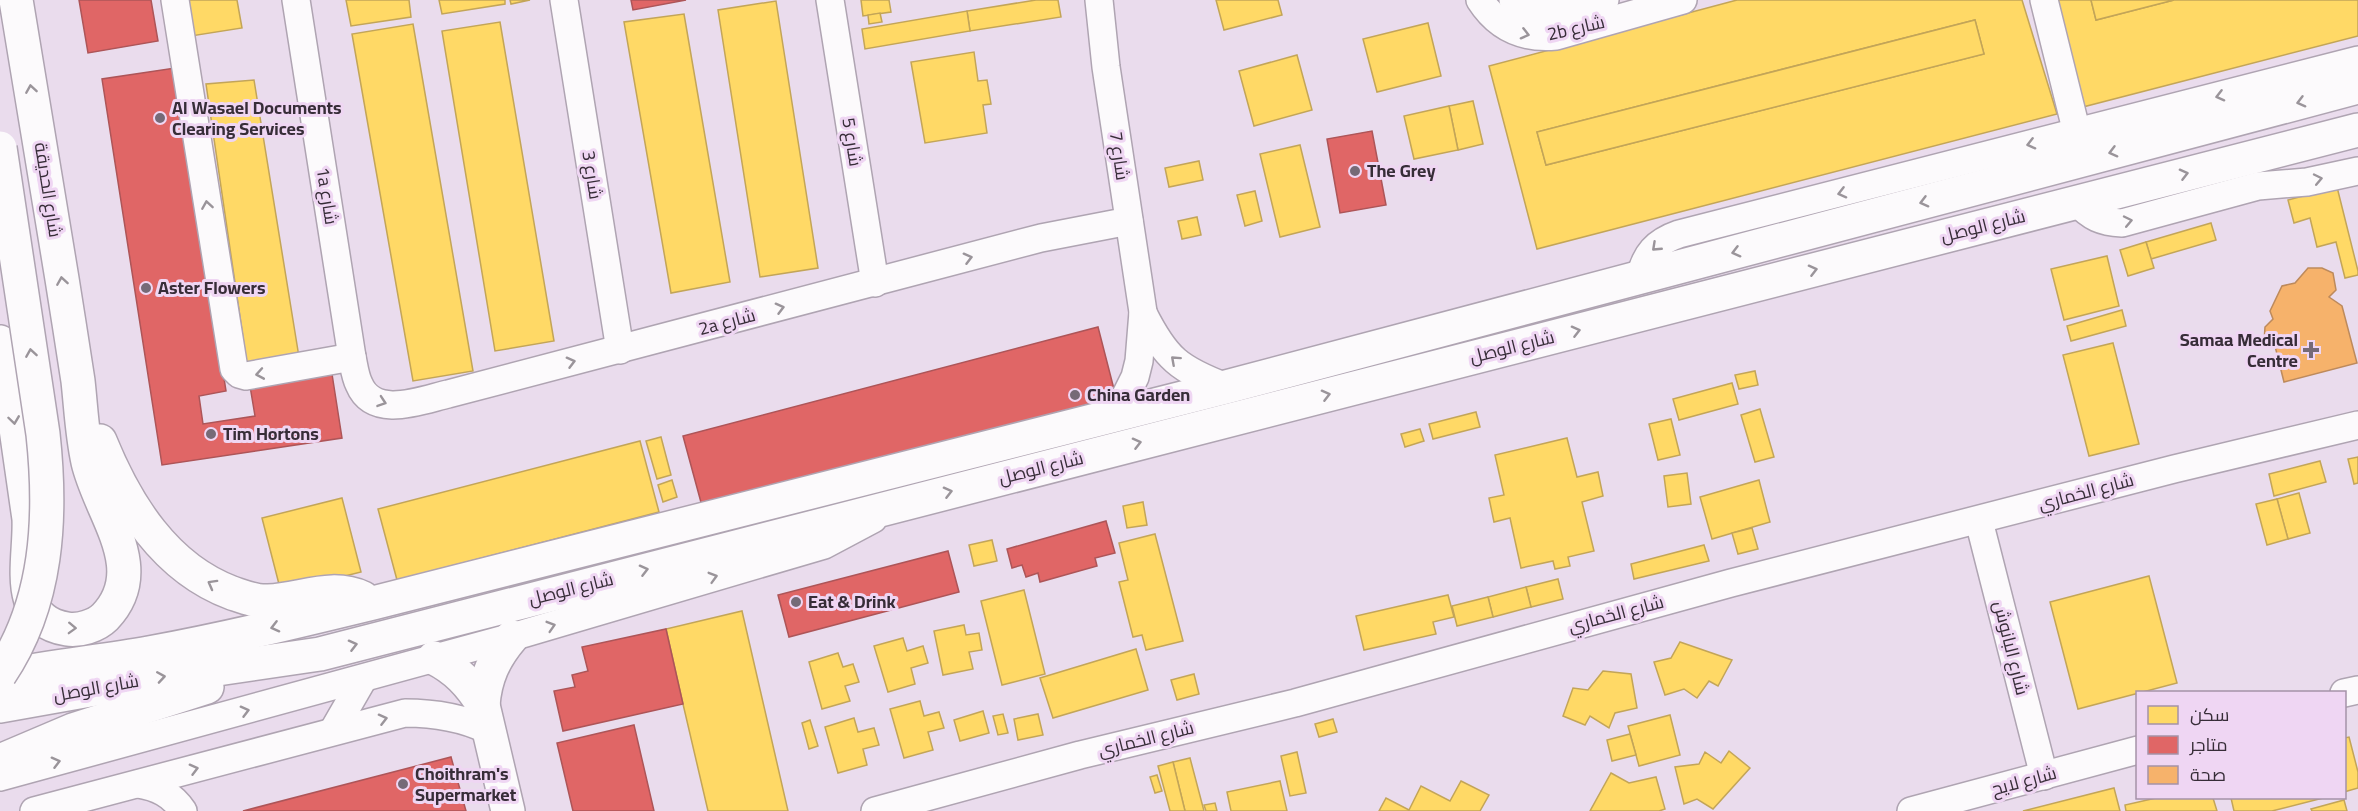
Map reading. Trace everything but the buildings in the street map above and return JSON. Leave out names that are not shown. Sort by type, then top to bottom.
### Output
[{"type":"main road","name":"شارع الحديقة","points":[[16,0],[78,381]]},
{"type":"main road","name":"شارع الوصل","points":[[0,675],[147,653],[239,636],[373,603],[1226,387],[2358,87]]},
{"type":"main road","name":"شارع الوصل","points":[[0,706],[162,676],[320,654],[2358,130]]},
{"type":"main road","name":"شارع الوصل","points":[[0,148],[43,434],[47,469],[48,517],[44,558],[36,598],[21,636],[0,675]]},
{"type":"main road","points":[[0,342],[7,366],[29,519],[27,584],[30,602],[38,615],[52,625],[69,630],[87,628],[102,620],[122,594],[125,576],[124,557],[88,464],[78,381]]},
{"type":"main road","points":[[78,381],[92,421],[127,499],[163,546],[186,568],[213,586],[248,598],[267,601],[330,591],[359,596],[373,603]]},
{"type":"main road","points":[[508,811],[485,718],[484,690],[491,668],[502,649],[512,638]]},
{"type":"main road","points":[[0,761],[73,730],[130,710],[320,654]]},
{"type":"main road","points":[[434,658],[457,672],[467,682],[485,718]]},
{"type":"street","points":[[175,0],[234,369],[246,376],[352,357]]},
{"type":"street","name":"1a شارع","points":[[296,0],[352,357]]},
{"type":"street","name":"شارع 3","points":[[564,0],[620,350]]},
{"type":"street","name":"شارع 5","points":[[830,0],[874,283]]},
{"type":"street","name":"شارع 7","points":[[1099,0],[1106,67],[1143,312],[1139,361],[1135,377],[1116,415]]},
{"type":"street","name":"2b شارع","points":[[1480,0],[1497,21],[1507,28],[1525,35],[1544,37],[1556,36],[1683,0]]},
{"type":"street","name":"2b شارع","points":[[1513,0],[1528,10],[1549,15],[1605,0]]},
{"type":"street","points":[[2044,0],[2077,133]]},
{"type":"street","points":[[1640,278],[1643,262],[1652,249],[1664,239],[2358,60]]},
{"type":"street","points":[[2077,202],[2097,219],[2122,223],[2258,186],[2307,182],[2358,171]]},
{"type":"street","name":"2a شارع","points":[[352,357],[360,387],[366,394],[382,404],[396,406],[620,350],[1041,238],[1129,221]]},
{"type":"street","name":"شارع 7","points":[[1143,312],[1156,338],[1175,362],[1199,376],[1226,387]]},
{"type":"street","name":"شارع الخماري","points":[[875,811],[1080,755],[1295,703],[1719,586],[2174,469],[2358,425]]},
{"type":"street","points":[[0,777],[434,658],[640,609],[824,545],[864,525],[892,507]]},
{"type":"street","name":"شارع البانوش","points":[[1979,521],[2044,776]]},
{"type":"street","points":[[333,731],[363,679]]},
{"type":"street","points":[[34,811],[405,713],[485,718]]},
{"type":"street","name":"شارع لايح","points":[[1911,811],[2136,751]]},
{"type":"street","points":[[138,784],[161,790],[171,797],[183,811]]},
{"type":"place","name":"Al Wasael Documents Clearing Services","points":[[160,118]]},
{"type":"place","name":"The Grey","points":[[1355,171]]},
{"type":"place","name":"Aster Flowers","points":[[146,288]]},
{"type":"place","name":"Samaa Medical Centre","points":[[2311,350]]},
{"type":"place","name":"China Garden","points":[[1075,395]]},
{"type":"place","name":"Tim Hortons","points":[[211,434]]},
{"type":"place","name":"Eat & Drink","points":[[796,602]]},
{"type":"place","name":"Choithram's Supermarket","points":[[403,784]]}]
